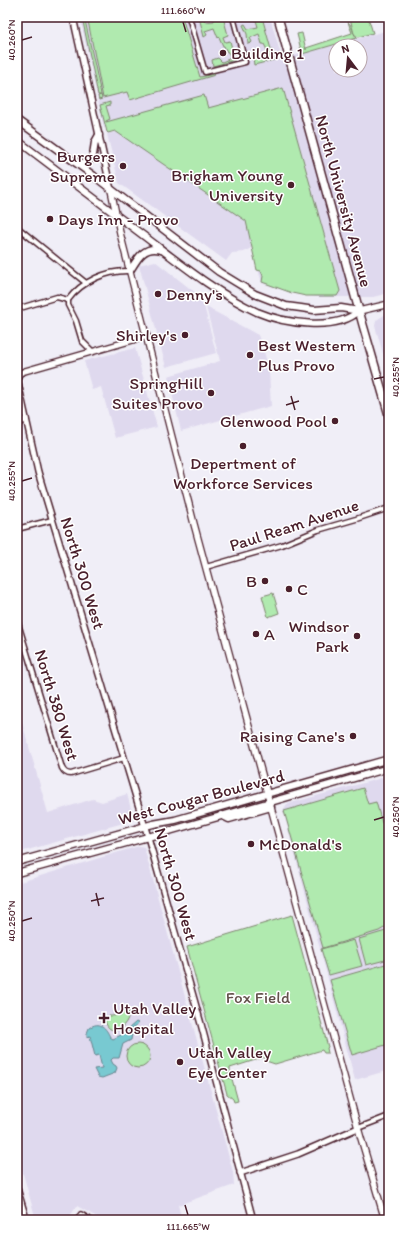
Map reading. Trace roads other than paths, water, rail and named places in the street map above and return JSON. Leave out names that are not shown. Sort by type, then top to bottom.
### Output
[{"type":"highway","name":"North University Avenue","points":[[278,17],[389,415]]},
{"type":"main road","points":[[17,120],[73,160],[219,272],[255,294],[286,306],[314,310],[341,308],[359,311],[389,304]]},
{"type":"main road","points":[[73,160],[78,163],[90,160],[93,155],[94,142],[99,135]]},
{"type":"main road","points":[[17,140],[163,251],[235,300],[258,312],[272,317],[299,322],[322,323],[344,320],[355,315],[359,311]]},
{"type":"main road","points":[[111,190],[130,271],[206,566],[358,1128],[385,1220]]},
{"type":"main road","points":[[130,271],[139,256],[144,251],[154,248],[163,251]]},
{"type":"main road","name":"West Cougar Boulevard","points":[[17,862],[145,826],[175,820],[389,759]]},
{"type":"main road","name":"West Cougar Boulevard","points":[[17,873],[221,815],[270,805],[389,768]]},
{"type":"main road","points":[[17,1190],[26,1220]]},
{"type":"street","points":[[73,17],[111,190]]},
{"type":"street","points":[[189,17],[204,72],[245,62],[233,17]]},
{"type":"street","points":[[17,227],[86,283]]},
{"type":"street","points":[[68,300],[90,280],[119,271],[130,271]]},
{"type":"street","points":[[17,309],[57,297],[68,300]]},
{"type":"street","points":[[68,300],[68,305],[76,321],[82,341],[92,351],[147,336]]},
{"type":"street","name":"North 300 West","points":[[92,351],[20,373],[18,376],[18,382],[38,472],[145,826],[201,1024],[253,1220]]},
{"type":"street","points":[[17,424],[26,419]]},
{"type":"street","name":"Paul Ream Avenue","points":[[206,566],[277,546],[318,530],[389,508]]},
{"type":"street","points":[[17,529],[52,520]]},
{"type":"street","name":"North 380 West","points":[[17,620],[62,768],[67,774],[124,758]]},
{"type":"street","points":[[240,1173],[298,1154],[389,1116]]},
{"type":"street","points":[[79,1218],[89,1220]]},
{"type":"water","points":[[136,1022],[138,1023],[135,1027],[130,1029],[132,1034],[131,1040],[123,1044],[119,1058],[113,1058],[111,1060],[117,1068],[115,1073],[102,1078],[98,1077],[94,1069],[102,1068],[99,1055],[95,1056],[90,1036],[87,1037],[89,1028],[96,1025],[102,1026],[113,1039],[125,1033]]},
{"type":"place","name":"Building 1","points":[[223,53]]},
{"type":"place","name":"Burgers Supreme","points":[[123,166]]},
{"type":"place","name":"Brigham Young University","points":[[291,185]]},
{"type":"place","name":"Days Inn - Provo","points":[[50,219]]},
{"type":"place","name":"Denny's","points":[[158,294]]},
{"type":"place","name":"Shirley's","points":[[185,335]]},
{"type":"place","name":"Best Western Plus Provo","points":[[250,355]]},
{"type":"place","name":"SpringHill Suites Provo","points":[[211,393]]},
{"type":"place","name":"Glenwood Pool","points":[[335,421]]},
{"type":"place","name":"Depertment of Workforce Services","points":[[243,446]]},
{"type":"place","name":"B","points":[[265,581]]},
{"type":"place","name":"C","points":[[289,589]]},
{"type":"place","name":"A","points":[[256,634]]},
{"type":"place","name":"Windsor Park","points":[[357,636]]},
{"type":"place","name":"Raising Cane's","points":[[353,736]]},
{"type":"place","name":"McDonald's","points":[[251,844]]},
{"type":"place","name":"Utah Valley Hospital","points":[[104,1018]]},
{"type":"place","name":"Utah Valley Eye Center","points":[[180,1062]]},
{"type":"park label","name":"Fox Field","points":[[258,997]]}]
